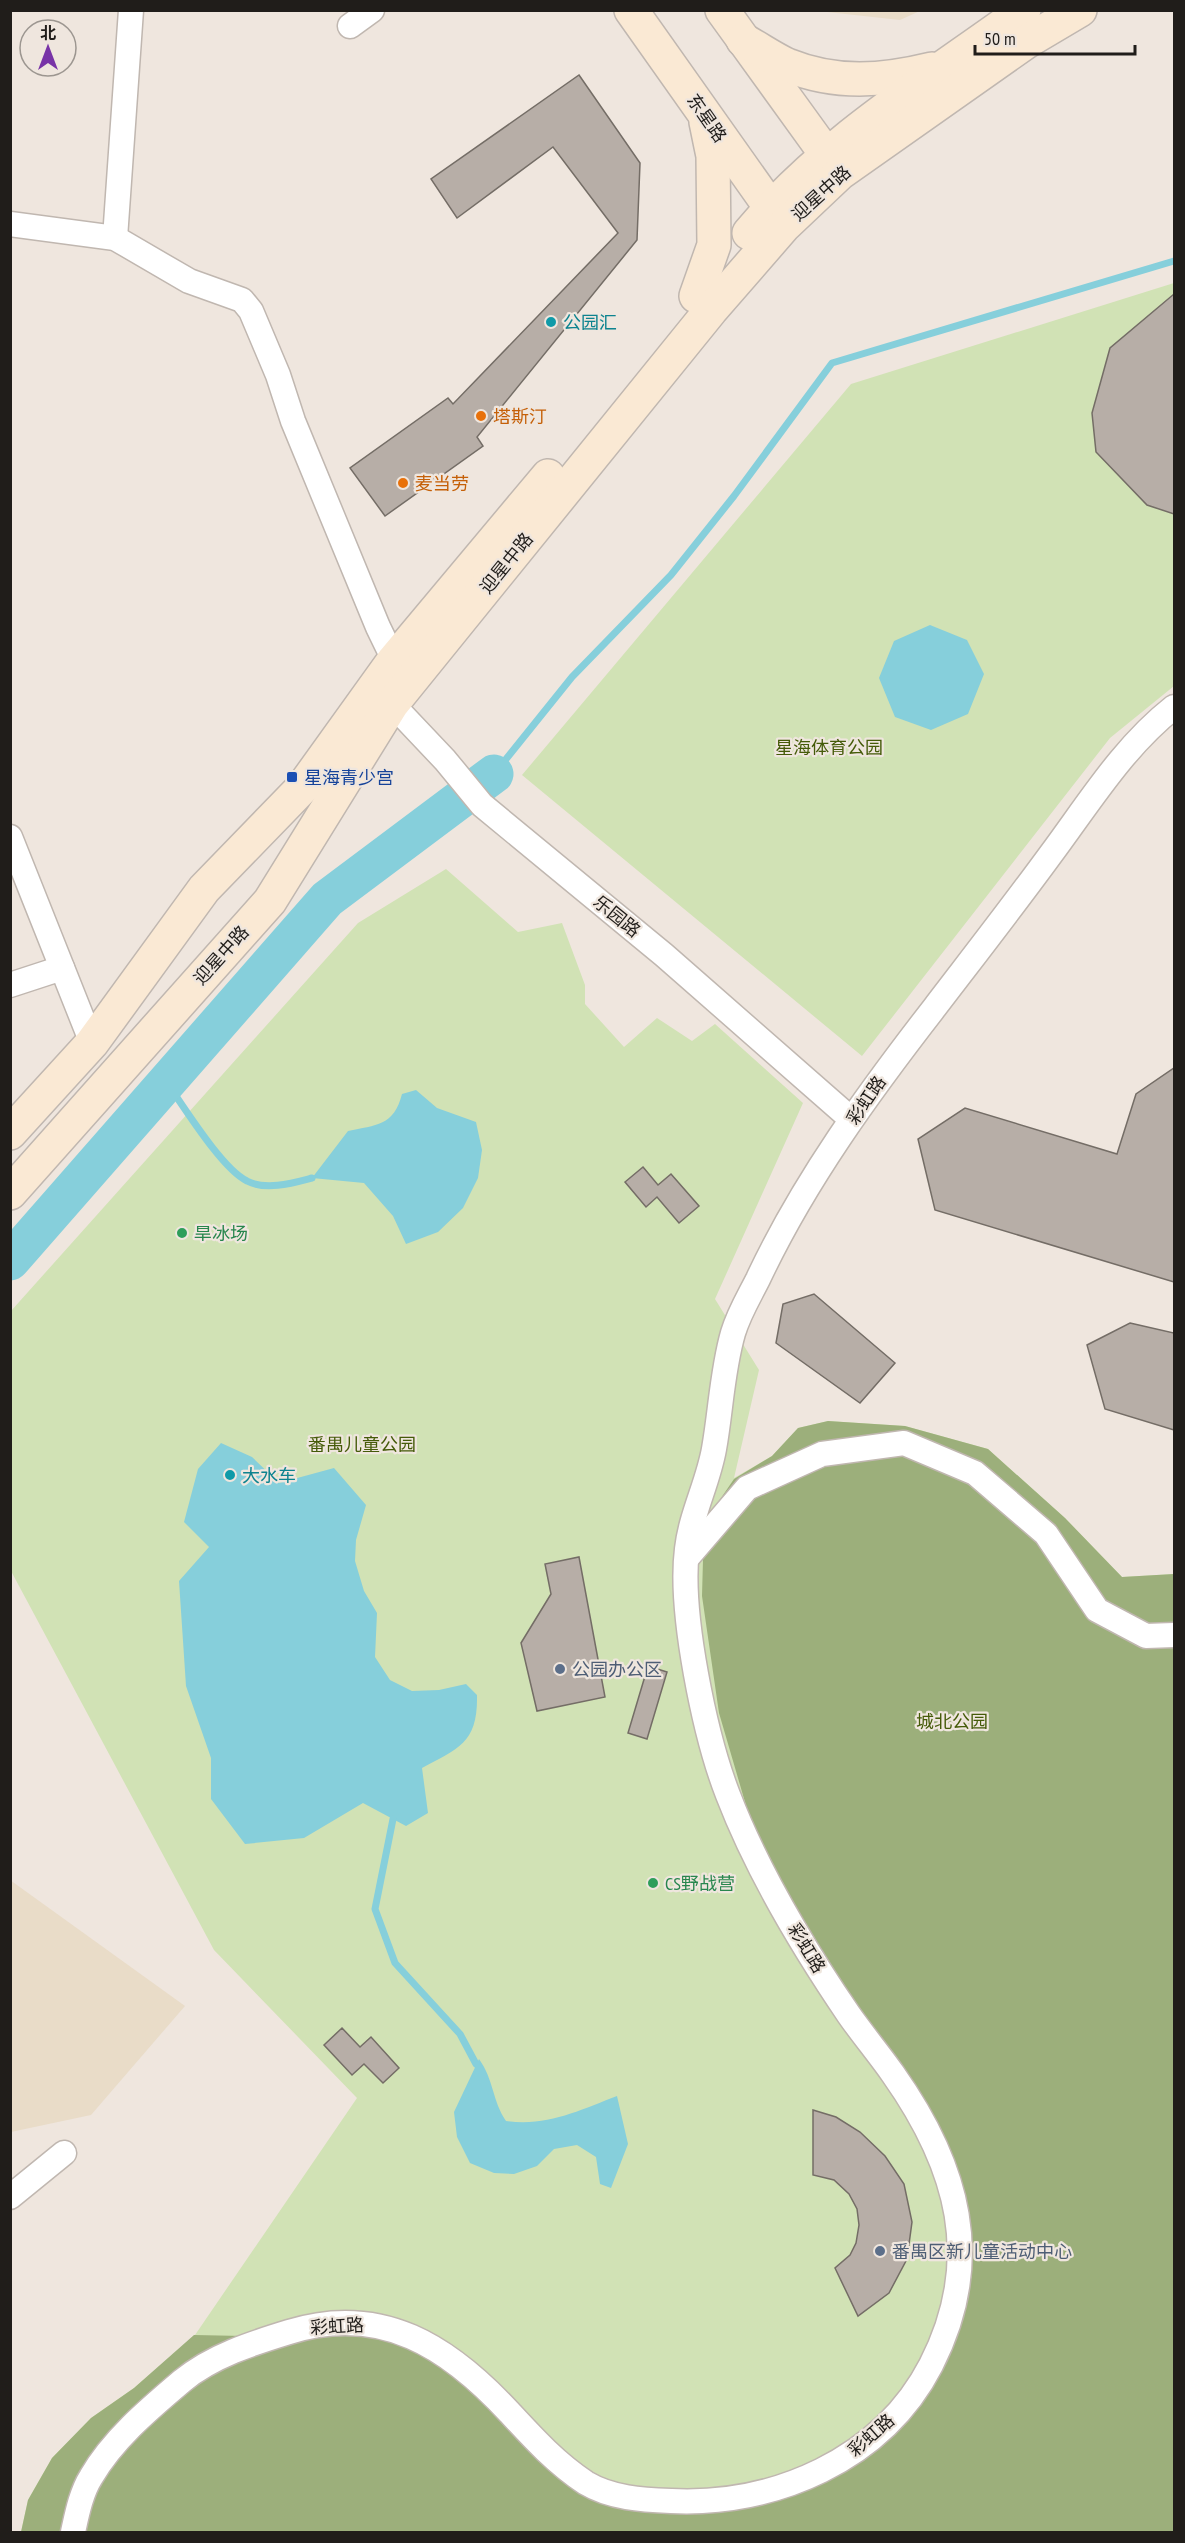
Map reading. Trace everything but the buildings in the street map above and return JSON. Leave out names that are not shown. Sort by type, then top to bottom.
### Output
[{"type":"street","points":[[115,238],[130,10]]},
{"type":"street","points":[[350,26],[372,10]]},
{"type":"street","name":"东星路","points":[[631,10],[777,217]]},
{"type":"street","points":[[722,10],[833,164]]},
{"type":"street","name":"迎星中路","points":[[10,1193],[270,901],[392,704],[403,669],[696,297],[833,164],[950,64],[1024,10]]},
{"type":"street","name":"迎星中路","points":[[833,164],[1080,10]]},
{"type":"street","points":[[743,40],[787,65],[834,79],[892,79],[950,64]]},
{"type":"street","points":[[696,297],[714,245],[713,156],[705,115]]},
{"type":"street","name":"迎星中路","points":[[10,1133],[92,1043],[204,889],[302,788],[711,310],[777,217]]},
{"type":"street","points":[[10,224],[115,238],[189,281],[242,300],[251,311],[278,375],[298,432],[378,627],[403,669]]},
{"type":"street","name":"乐园路","points":[[392,704],[445,760],[482,805],[664,955],[851,1119]]},
{"type":"street","name":"彩虹路","points":[[73,2532],[87,2481],[119,2439],[153,2406],[197,2369],[261,2340],[303,2327],[343,2322],[375,2324],[412,2336],[466,2369],[547,2454],[565,2468],[593,2488],[634,2500],[687,2502],[754,2496],[814,2476],[849,2456],[898,2413],[930,2367],[960,2279],[961,2235],[954,2198],[939,2154],[926,2126],[893,2073],[815,1963],[769,1885],[727,1793],[710,1736],[693,1652],[687,1597],[687,1558],[700,1493],[714,1450],[720,1392],[727,1371],[732,1338],[739,1317],[769,1253],[851,1119],[1055,849],[1093,794],[1127,752],[1174,707]]},
{"type":"street","points":[[10,837],[92,1043]]},
{"type":"street","points":[[10,985],[62,968]]},
{"type":"street","points":[[687,1558],[747,1488],[822,1454],[904,1443],[975,1473],[1046,1534],[1097,1610],[1146,1636],[1174,1635]]},
{"type":"street","points":[[10,2197],[64,2153]]},
{"type":"shaded area","points":[[920,10],[900,20],[818,11]]},
{"type":"shaded area","points":[[10,1880],[185,2006],[91,2115],[11,2132]]},
{"type":"green space","name":"星海体育公园","points":[[1174,283],[1174,686],[1110,738],[862,1056],[522,775],[851,384]]},
{"type":"green space","name":"番禺儿童公园","points":[[446,869],[518,932],[562,923],[585,985],[585,1004],[624,1047],[657,1018],[692,1041],[715,1024],[803,1103],[715,1299],[759,1370],[734,1478],[772,1456],[798,1428],[828,1421],[905,1426],[988,1449],[1065,1518],[1122,1577],[1174,1574],[1174,2532],[21,2532],[28,2500],[52,2458],[91,2418],[134,2388],[195,2335],[357,2098],[214,1950],[11,1571],[11,1311],[358,923]]},
{"type":"green space","name":"城北公园","points":[[828,1421],[905,1426],[988,1449],[1065,1518],[1122,1577],[1174,1574],[1174,2532],[21,2532],[28,2500],[52,2458],[91,2418],[134,2388],[194,2335],[304,2337],[345,2331],[399,2339],[462,2376],[565,2481],[655,2511],[766,2503],[871,2455],[941,2367],[972,2276],[962,2195],[807,1938],[752,1826],[719,1713],[702,1596],[704,1523],[734,1479],[772,1456],[798,1428]]},
{"type":"water","points":[[930,625],[967,640],[984,674],[968,714],[931,730],[895,717],[879,678],[894,641]]},
{"type":"water","points":[[416,1090],[437,1108],[476,1122],[482,1150],[478,1178],[463,1208],[438,1232],[406,1244],[393,1216],[364,1183],[312,1178],[348,1131],[375,1125],[389,1118],[399,1105],[402,1094]]},
{"type":"water","points":[[221,1443],[252,1457],[279,1483],[334,1468],[366,1505],[356,1540],[355,1561],[364,1591],[377,1613],[375,1657],[390,1680],[412,1691],[439,1690],[466,1684],[477,1695],[474,1724],[464,1742],[422,1768],[428,1813],[406,1826],[363,1803],[304,1838],[245,1844],[211,1799],[211,1758],[186,1686],[179,1581],[209,1547],[184,1522],[198,1469]]},
{"type":"water","points":[[479,2059],[488,2075],[506,2121],[535,2122],[563,2116],[617,2096],[628,2144],[611,2188],[600,2184],[596,2157],[577,2145],[554,2149],[537,2166],[514,2174],[494,2173],[470,2163],[457,2137],[454,2112]]},
{"type":"waterway","points":[[494,774],[572,677],[671,575],[734,496],[832,363],[1174,261]]},
{"type":"waterway","points":[[10,1261],[327,899],[494,774]]},
{"type":"waterway","points":[[167,1083],[215,1151],[226,1164],[247,1181],[271,1186],[312,1178]]},
{"type":"waterway","points":[[393,1819],[375,1909],[395,1963],[460,2034],[476,2064]]},
{"type":"place","name":"公园汇","points":[[551,322]]},
{"type":"place","name":"塔斯汀","points":[[481,416]]},
{"type":"place","name":"麦当劳","points":[[403,483]]},
{"type":"place","name":"星海青少宫","points":[[292,777]]},
{"type":"place","name":"旱冰场","points":[[182,1233]]},
{"type":"place","name":"大水车","points":[[230,1475]]},
{"type":"place","name":"公园办公区","points":[[560,1669]]},
{"type":"place","name":"CS野战营","points":[[653,1883]]},
{"type":"place","name":"番禺区新儿童活动中心","points":[[880,2251]]}]
